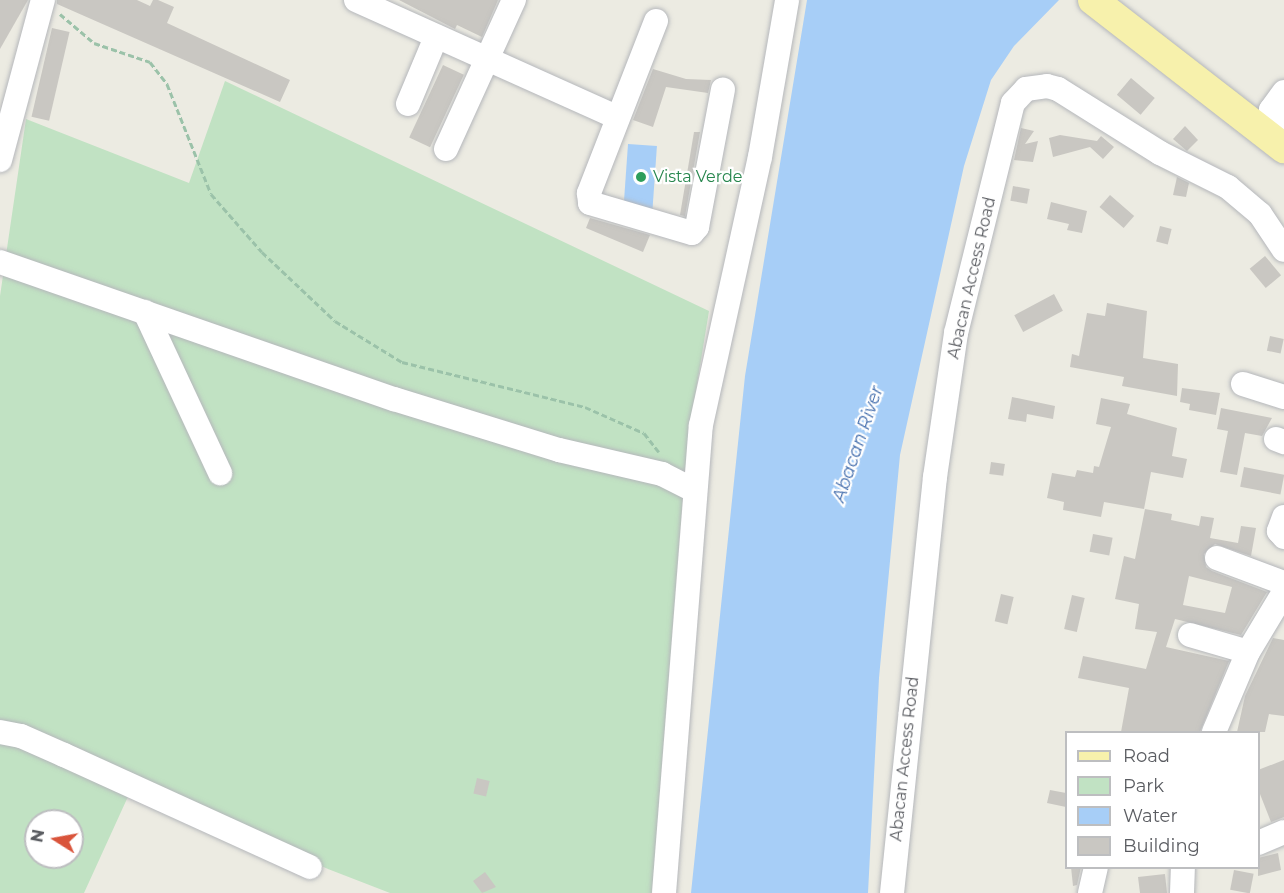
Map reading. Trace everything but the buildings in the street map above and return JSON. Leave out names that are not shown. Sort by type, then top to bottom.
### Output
[{"type":"main road","points":[[1093,0],[1284,148]]},
{"type":"street","points":[[356,0],[618,118]]},
{"type":"street","points":[[446,149],[514,0]]},
{"type":"street","points":[[664,893],[693,489],[701,425],[756,180],[787,0]]},
{"type":"street","points":[[0,160],[43,3]]},
{"type":"street","points":[[656,21],[590,193],[590,203],[692,233],[697,227],[723,89]]},
{"type":"street","points":[[408,104],[436,37]]},
{"type":"street","name":"Abacan Access Road","points":[[892,893],[935,477],[956,333],[1013,103],[1026,89],[1058,89],[1160,153],[1228,188],[1260,214],[1284,249]]},
{"type":"street","points":[[1284,92],[1271,110],[1284,120]]},
{"type":"street","points":[[0,262],[394,399],[559,450],[662,474],[693,489]]},
{"type":"street","points":[[145,312],[220,473]]},
{"type":"street","points":[[1243,384],[1284,397]]},
{"type":"street","points":[[1284,517],[1279,531],[1284,537]]},
{"type":"street","points":[[1217,558],[1284,583]]},
{"type":"street","points":[[1214,731],[1248,652],[1284,592]]},
{"type":"street","points":[[1190,635],[1248,652]]},
{"type":"street","points":[[0,732],[21,736],[310,867]]},
{"type":"street","points":[[1260,842],[1284,832]]},
{"type":"street","points":[[1090,893],[1096,869]]},
{"type":"path","points":[[43,3],[94,43],[150,62],[167,84],[211,194],[262,252],[336,321],[402,362],[479,384],[564,400],[644,433],[661,457],[662,474]]},
{"type":"green space","points":[[225,81],[709,311],[691,421],[682,507],[652,893],[390,893],[328,869],[41,738],[0,726],[0,296],[26,119],[189,183]]},
{"type":"green space","points":[[0,737],[131,790],[84,893],[0,893]]},
{"type":"water","name":"Abacan River","points":[[807,0],[1059,0],[1014,46],[991,80],[964,166],[900,455],[879,678],[868,893],[691,893],[745,376]]},
{"type":"water","name":"Vista Verde","points":[[628,144],[657,146],[652,211],[623,209]]},
{"type":"place","name":"Vista Verde","points":[[641,177]]}]
